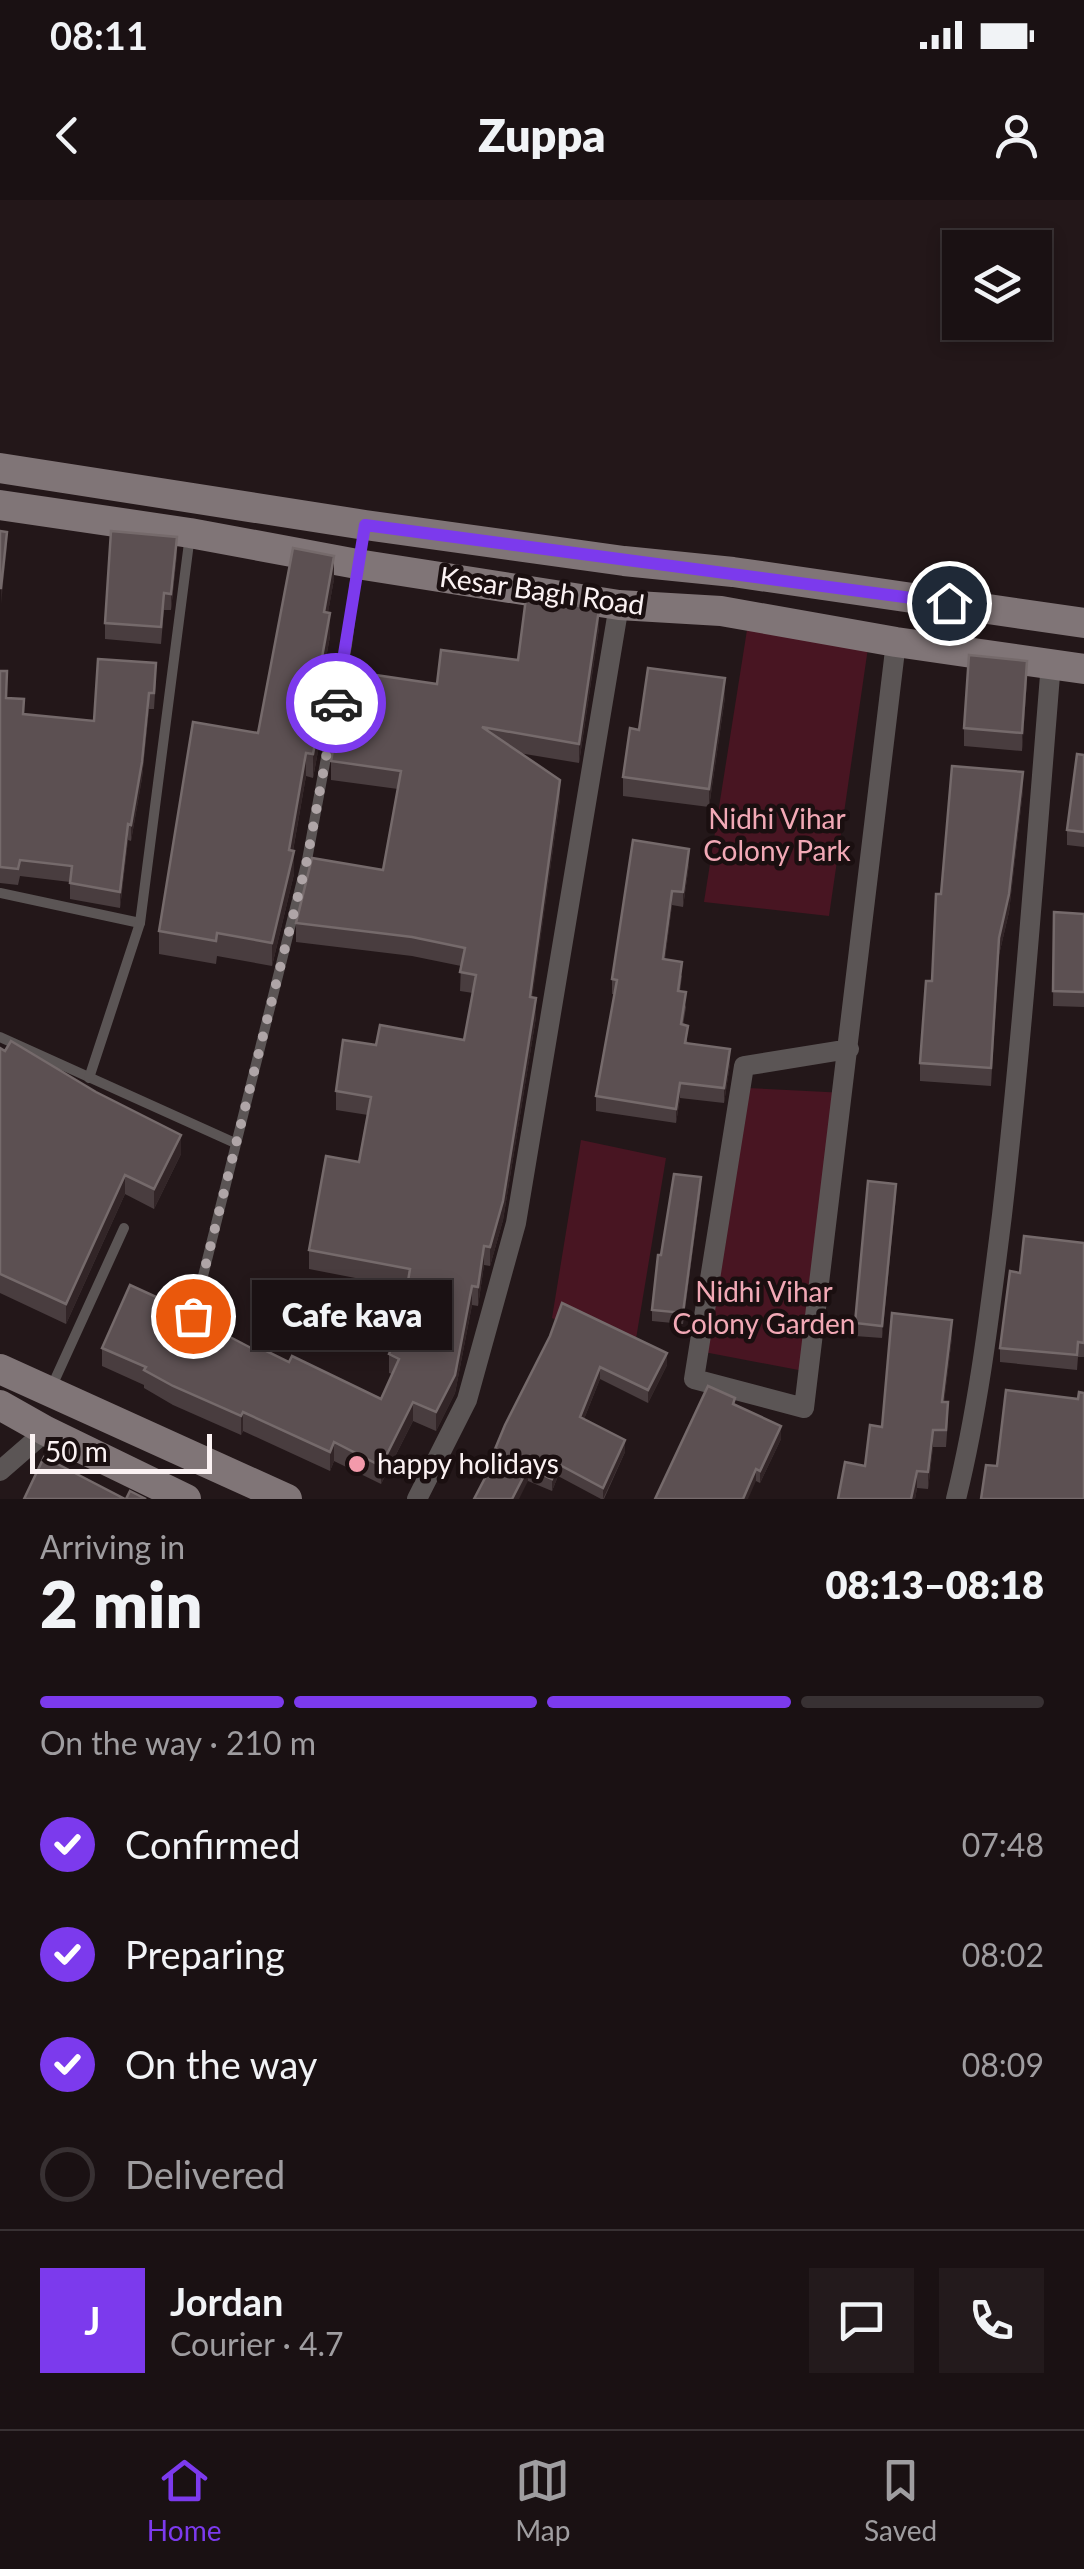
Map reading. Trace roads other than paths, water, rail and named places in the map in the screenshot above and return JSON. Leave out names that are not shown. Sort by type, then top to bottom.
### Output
[{"type":"main road","name":"Kesar Bagh Road","points":[[0,468],[365,525],[733,572],[1084,623]]},
{"type":"main road","name":"Kesar Bagh Road","points":[[0,505],[619,605],[721,611],[896,642],[1084,669]]},
{"type":"main road","points":[[0,1369],[287,1499]]},
{"type":"main road","points":[[0,1405],[186,1499]]},
{"type":"street","points":[[357,564],[365,525]]},
{"type":"street","points":[[417,1499],[467,1400],[516,1223],[619,605]]},
{"type":"street","points":[[849,1049],[744,1066],[694,1378],[804,1408],[849,1049],[896,642]]},
{"type":"street","points":[[956,1499],[970,1442],[988,1326],[1016,1096],[1051,663]]},
{"type":"street","points":[[0,1471],[46,1431]]},
{"type":"lane","points":[[89,1078],[140,923],[190,534]]},
{"type":"lane","points":[[193,1316],[307,860],[357,564]]},
{"type":"lane","points":[[0,893],[140,923]]},
{"type":"lane","points":[[0,1037],[235,1143]]},
{"type":"lane","points":[[50,1392],[124,1228]]},
{"type":"place","name":"Cafe kava","points":[[193,1316]]},
{"type":"place","name":"happy holidays","points":[[357,1464]]},
{"type":"park label","name":"Nidhi Vihar Colony Park","points":[[777,835]]},
{"type":"park label","name":"Nidhi Vihar Colony Garden","points":[[764,1308]]}]
